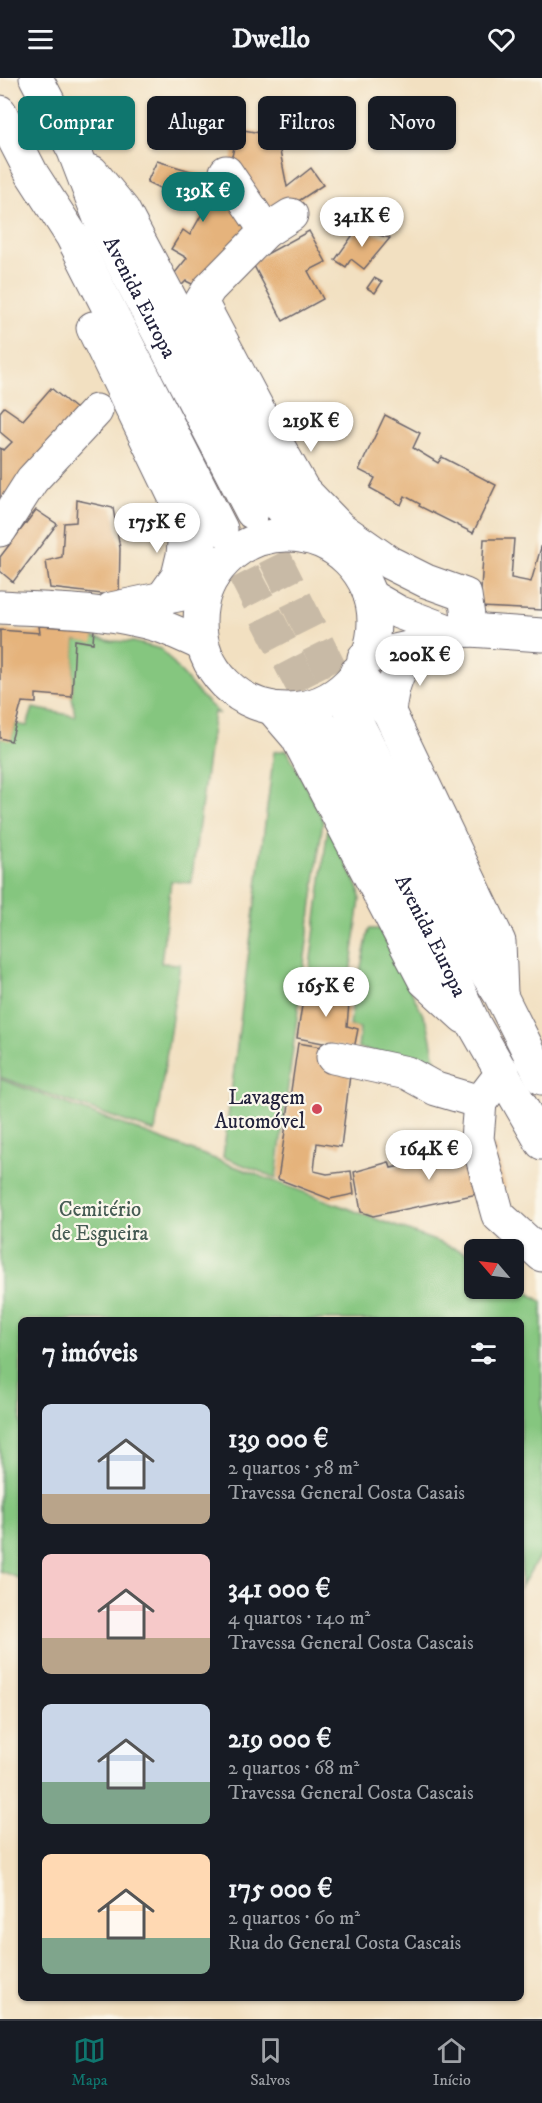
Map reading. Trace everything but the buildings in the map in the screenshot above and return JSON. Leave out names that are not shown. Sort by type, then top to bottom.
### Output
[{"type":"main road","name":"Avenida Europa","points":[[36,78],[75,151],[102,224],[252,512]]},
{"type":"main road","name":"Avenida Europa","points":[[0,112],[32,174],[72,236],[221,529]]},
{"type":"main road","points":[[75,151],[123,210],[280,506],[306,537]]},
{"type":"main road","points":[[226,172],[279,223],[209,289],[201,302],[303,490],[340,528],[390,564],[426,581],[465,595],[460,631]]},
{"type":"main road","points":[[32,174],[53,248],[186,520],[210,583]]},
{"type":"main road","points":[[0,530],[32,480],[96,411]]},
{"type":"main road","points":[[161,600],[178,576],[183,555],[186,520]]},
{"type":"main road","points":[[279,535],[306,537],[334,548],[357,569],[370,596],[374,618],[372,640],[348,684],[326,700],[299,708],[272,708],[248,700],[228,686],[212,667],[202,644],[201,607],[210,583],[230,556],[253,541],[279,535]]},
{"type":"main road","points":[[94,612],[161,600],[210,583]]},
{"type":"main road","points":[[370,596],[398,612],[460,631],[542,635]]},
{"type":"main road","points":[[0,607],[94,612],[161,626],[202,644]]},
{"type":"main road","points":[[360,665],[460,631]]},
{"type":"main road","points":[[389,712],[392,686],[405,660],[416,646]]},
{"type":"main road","points":[[360,665],[389,712],[499,942],[501,996]]},
{"type":"main road","points":[[272,708],[297,737],[425,981],[475,1026]]},
{"type":"main road","name":"Avenida Europa","points":[[542,1078],[501,996],[337,719],[475,1026],[542,1143]]},
{"type":"main road","points":[[333,1057],[407,1072],[436,1089],[480,1102]]},
{"type":"main road","points":[[503,1072],[480,1102],[477,1139],[498,1215],[542,1255]]},
{"type":"green space","points":[[93,637],[133,642],[161,649],[200,695],[220,714],[214,712],[191,883],[171,881],[161,963],[180,964],[155,1132],[0,1077],[0,738],[11,740],[16,724],[27,726],[33,708],[75,716],[72,697],[75,640],[92,642]]},
{"type":"green space","points":[[287,750],[323,820],[276,1178],[223,1157],[274,752]]},
{"type":"green space","points":[[328,826],[359,889],[360,900],[349,981],[309,974]]},
{"type":"green space","points":[[369,929],[380,929],[428,1025],[436,1065],[358,1048],[360,1028],[350,1026],[355,982],[358,981]]},
{"type":"green space","name":"Cemitério de Esgueira","points":[[0,1079],[464,1252],[464,1299],[524,1299],[524,1290],[542,1302],[542,1552],[524,1582],[524,1317],[18,1317],[18,1578],[0,1571]]},
{"type":"tunnel","points":[[252,512],[351,711]]},
{"type":"tunnel","points":[[221,529],[323,726]]},
{"type":"place","name":"Lavagem Automóvel","points":[[317,1109]]}]
